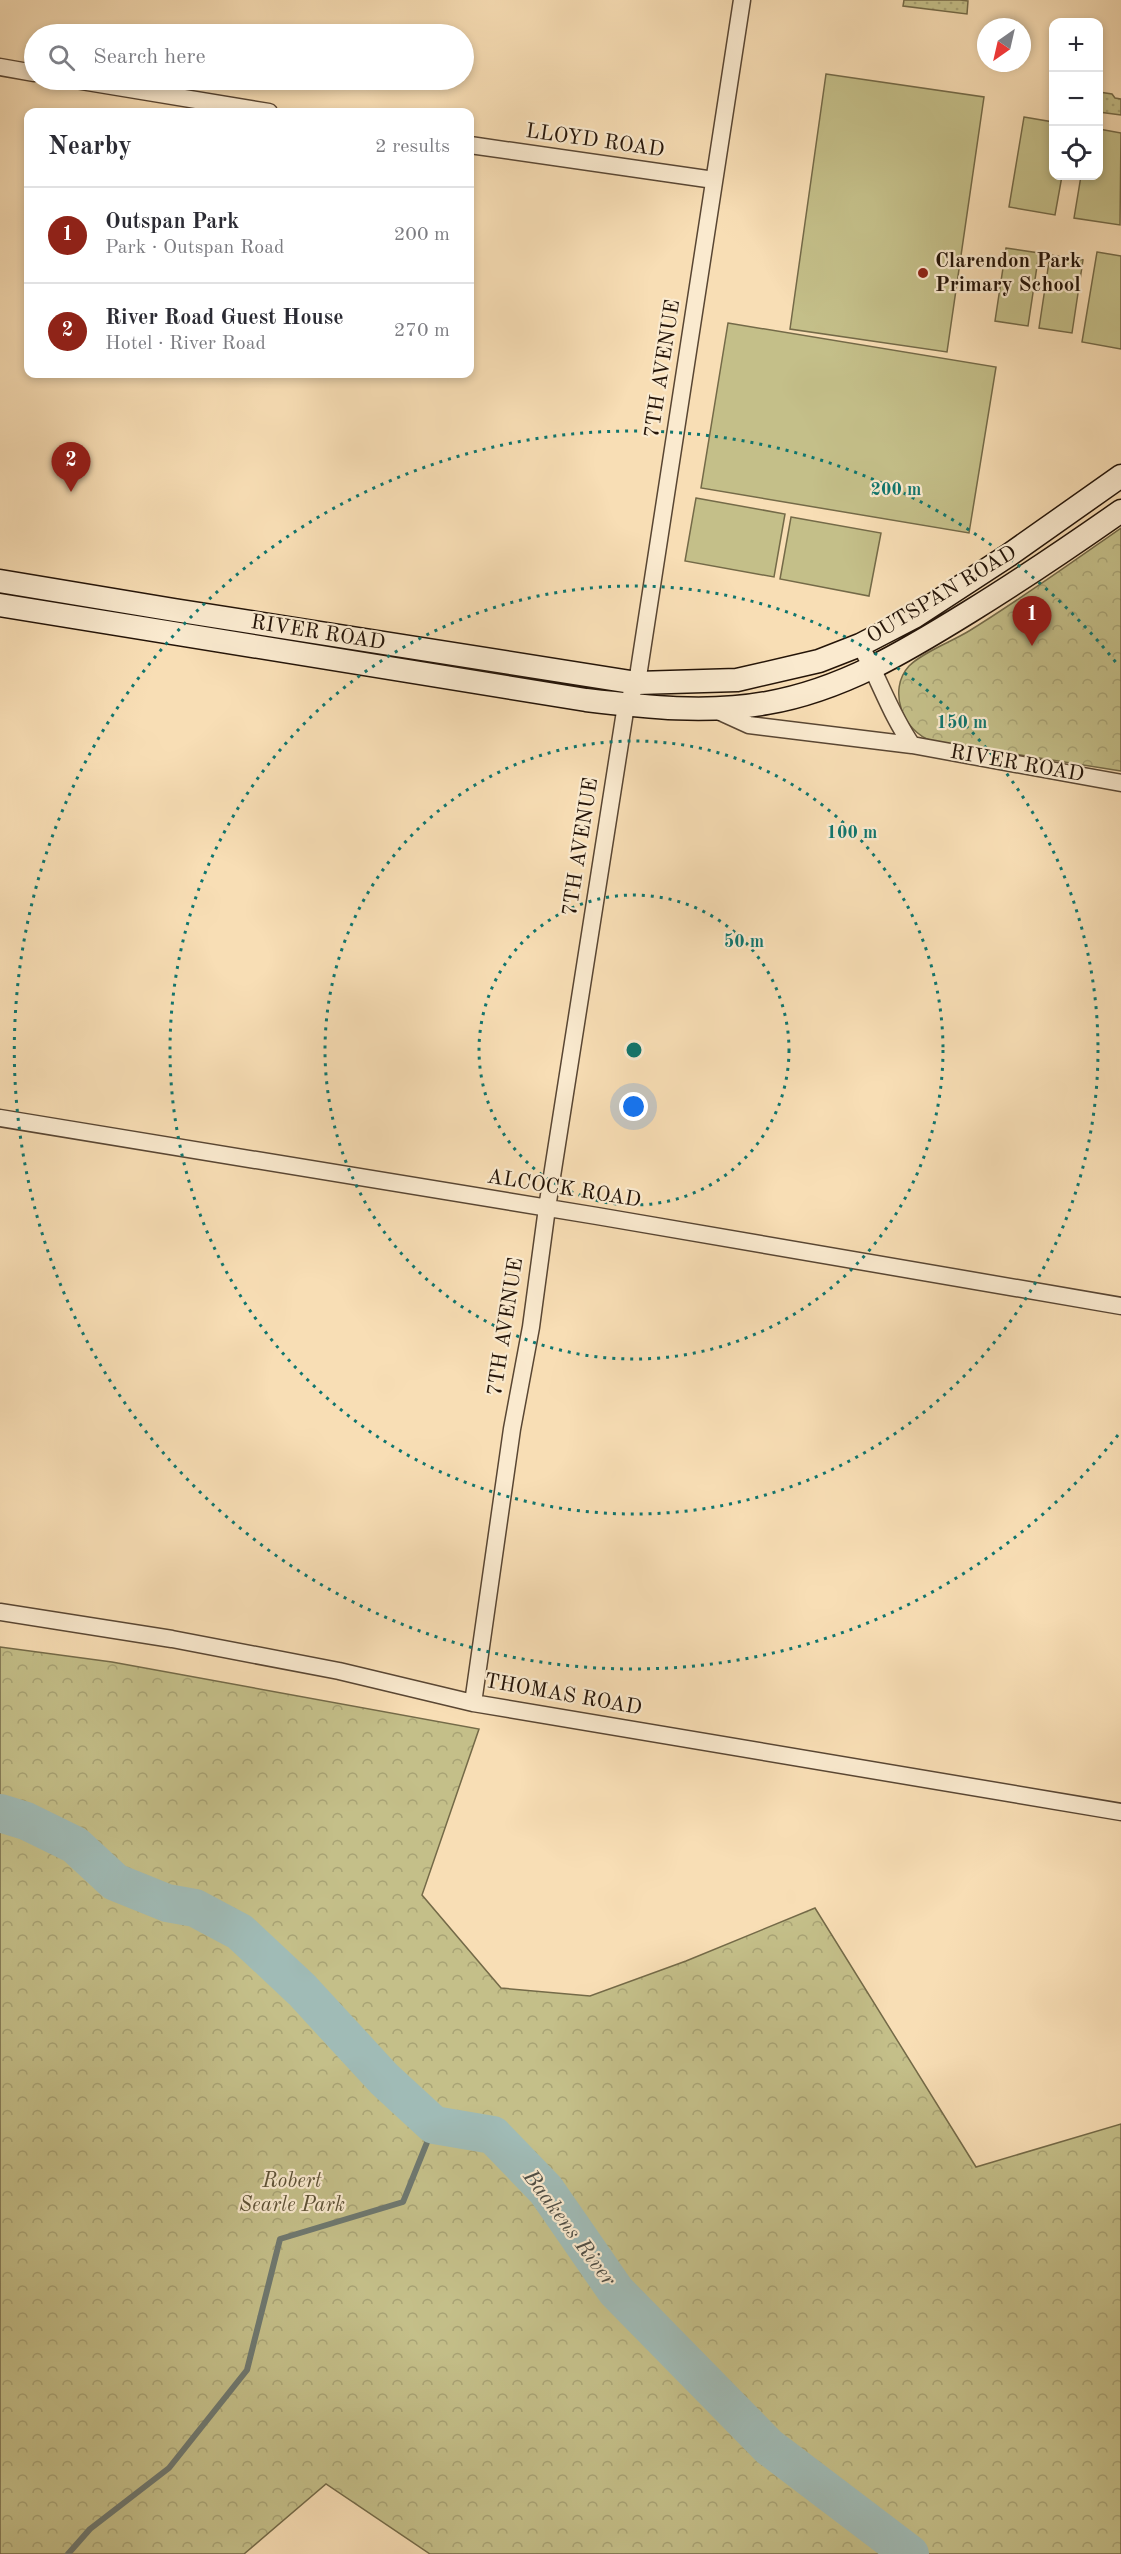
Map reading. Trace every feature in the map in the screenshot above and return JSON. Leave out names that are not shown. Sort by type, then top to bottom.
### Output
[{"type":"main road","name":"OUTSPAN ROAD","points":[[637,682],[737,680],[810,663],[860,645],[914,617],[1090,500],[1121,476]]},
{"type":"main road","name":"OUTSPAN ROAD","points":[[626,705],[716,710],[767,704],[813,693],[873,669],[1043,566],[1121,511]]},
{"type":"main road","name":"RIVER ROAD","points":[[7,582],[637,682]]},
{"type":"main road","points":[[4,606],[7,582]]},
{"type":"main road","name":"RIVER ROAD","points":[[4,606],[273,651],[626,705]]},
{"type":"main road","points":[[273,651],[276,626]]},
{"type":"street","name":"7TH AVENUE","points":[[473,1703],[512,1429],[531,1327],[547,1208],[626,705],[637,682],[742,0]]},
{"type":"street","points":[[0,67],[24,71]]},
{"type":"street","points":[[136,90],[245,108]]},
{"type":"street","name":"LLOYD ROAD","points":[[474,146],[714,180]]},
{"type":"street","points":[[860,645],[900,729],[912,745]]},
{"type":"street","name":"RIVER ROAD","points":[[716,710],[749,725],[912,745],[1121,783]]},
{"type":"street","name":"ALCOCK ROAD","points":[[0,1118],[1121,1306]]},
{"type":"street","name":"THOMAS ROAD","points":[[0,1612],[172,1640],[339,1671],[473,1703],[1121,1812]]},
{"type":"green space","points":[[904,0],[968,1],[967,14],[903,6]]},
{"type":"green space","points":[[826,74],[984,97],[947,352],[790,329]]},
{"type":"green space","points":[[1103,93],[1121,99],[1121,115],[1103,113]]},
{"type":"green space","points":[[1024,117],[1049,121],[1049,180],[1061,180],[1055,215],[1009,207]]},
{"type":"green space","points":[[1103,130],[1121,133],[1120,225],[1074,218],[1080,180],[1103,180]]},
{"type":"green space","points":[[1006,248],[1039,253],[1028,326],[995,321]]},
{"type":"green space","points":[[1097,252],[1121,256],[1121,349],[1082,342]]},
{"type":"green space","points":[[1050,255],[1083,260],[1072,333],[1039,328]]},
{"type":"green space","points":[[728,323],[996,367],[969,533],[701,488]]},
{"type":"green space","points":[[696,498],[785,514],[774,577],[685,561]]},
{"type":"green space","points":[[791,517],[881,533],[869,596],[780,579]]},
{"type":"green space","points":[[1121,528],[1121,771],[932,741],[913,729],[901,709],[899,698],[902,676],[909,666],[922,656],[969,631],[1008,606]]},
{"type":"green space","name":"Robert Searle Park","points":[[0,1647],[112,1662],[479,1729],[422,1895],[501,1988],[590,1996],[686,1961],[815,1908],[976,2167],[1121,2124],[1121,2554],[430,2554],[326,2484],[244,2554],[0,2554]]},
{"type":"waterway","name":"Baakens River","points":[[0,1813],[26,1821],[75,1845],[115,1882],[167,1903],[195,1908],[240,1932],[302,1990],[384,2079],[434,2125],[493,2135],[546,2190],[616,2291],[769,2447],[910,2554]]},
{"type":"waterway","points":[[68,2554],[90,2529],[169,2468],[247,2370],[280,2239],[403,2202],[434,2125]]},
{"type":"place","name":"Clarendon Park Primary School","points":[[923,273]]},
{"type":"place","name":"River Road Guest House","points":[[71,492]]},
{"type":"place","name":"Outspan Park","points":[[1032,646]]}]
